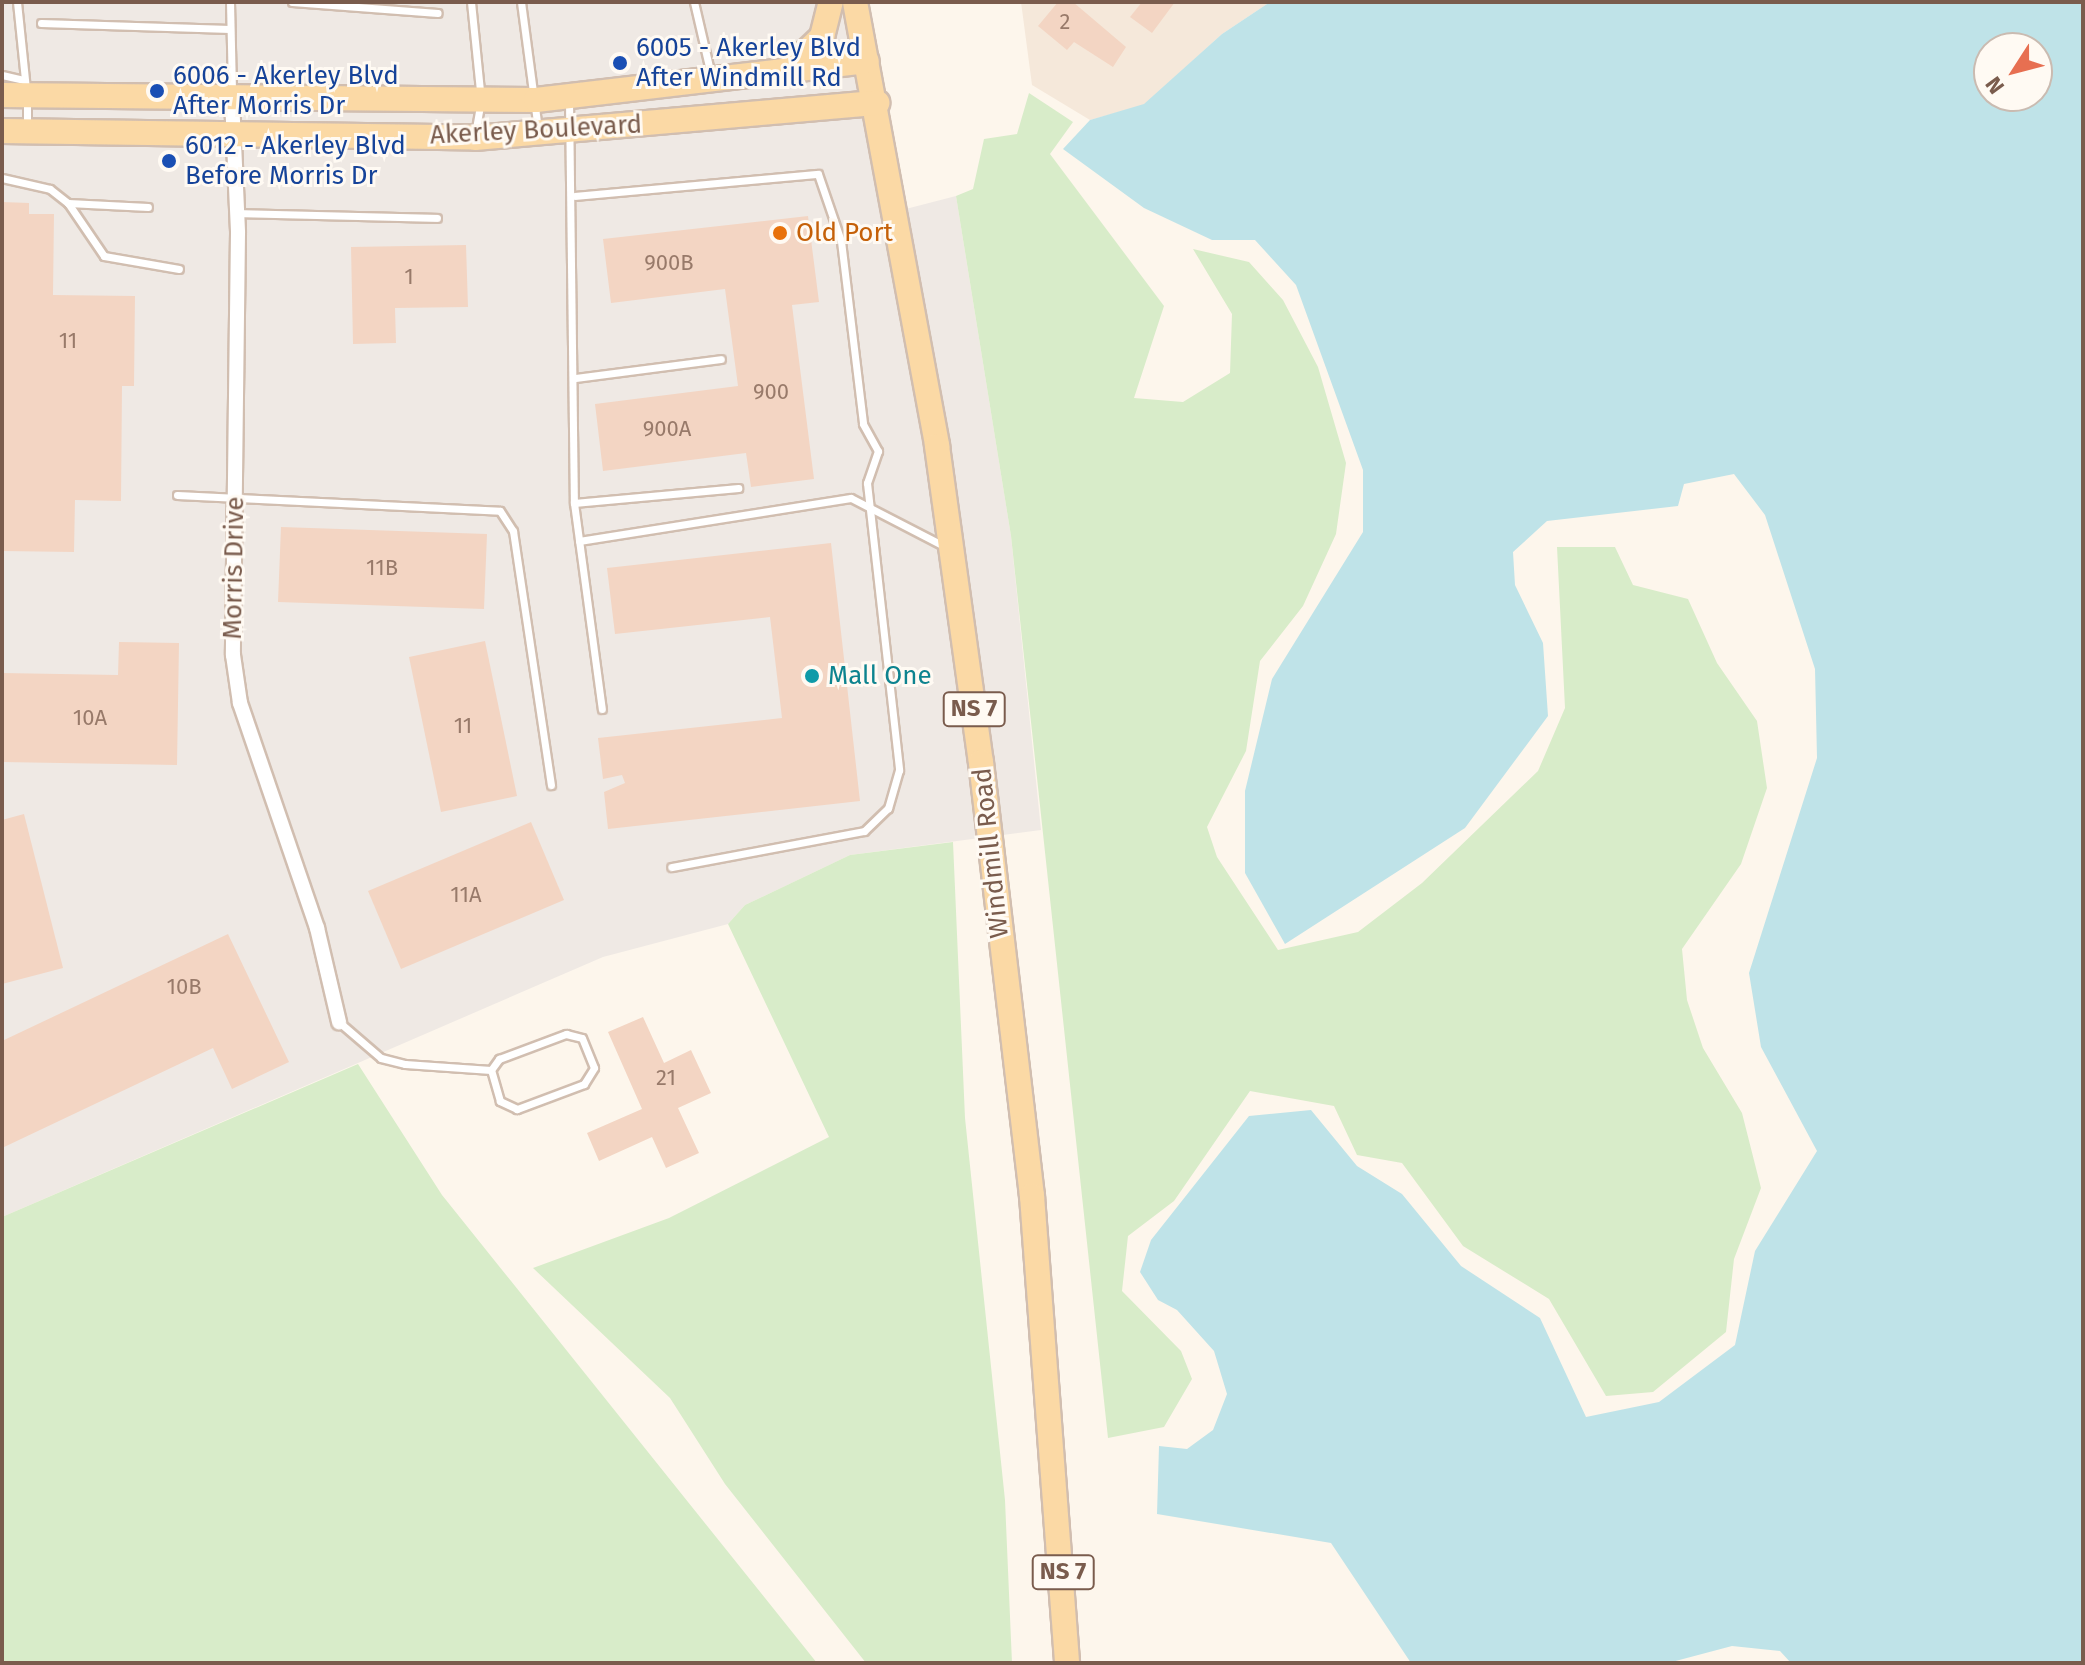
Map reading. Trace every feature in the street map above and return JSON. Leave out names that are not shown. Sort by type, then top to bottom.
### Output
[{"type":"main road","points":[[784,73],[822,37],[831,2]]},
{"type":"main road","name":"Windmill Road","points":[[855,2],[877,103],[951,550],[1032,1196],[1067,1663]]},
{"type":"main road","name":"Akerley Boulevard","points":[[2,95],[26,88],[232,99],[536,100],[867,61]]},
{"type":"main road","name":"Akerley Boulevard","points":[[2,131],[232,132],[475,138],[538,135],[877,103]]},
{"type":"street","name":"Morris Drive","points":[[232,99],[237,213],[232,635],[240,703],[317,928],[339,1022]]},
{"type":"lane","points":[[17,2],[27,131]]},
{"type":"lane","points":[[230,2],[232,99]]},
{"type":"lane","points":[[292,2],[438,13]]},
{"type":"lane","points":[[471,2],[481,100],[475,138]]},
{"type":"lane","points":[[521,2],[536,100],[538,135]]},
{"type":"lane","points":[[694,2],[712,77]]},
{"type":"lane","points":[[41,23],[230,29]]},
{"type":"lane","points":[[2,75],[26,88]]},
{"type":"lane","points":[[568,98],[573,131],[575,196],[574,503],[602,709]]},
{"type":"lane","points":[[575,196],[818,174],[841,241],[863,424],[878,451],[867,483],[899,770],[888,808],[864,831],[671,867]]},
{"type":"lane","points":[[2,178],[50,189],[68,203],[104,256],[179,269]]},
{"type":"lane","points":[[68,203],[148,207]]},
{"type":"lane","points":[[237,213],[437,218]]},
{"type":"lane","points":[[575,378],[721,359]]},
{"type":"lane","points":[[574,503],[738,488]]},
{"type":"lane","points":[[177,495],[235,496],[507,518],[551,785]]},
{"type":"lane","points":[[579,541],[851,498],[951,550]]},
{"type":"lane","points":[[339,1022],[381,1058],[491,1070]]},
{"type":"lane","points":[[566,1034],[582,1038],[594,1068],[584,1084],[517,1109],[500,1101],[491,1070],[499,1059],[566,1034]]},
{"type":"shaded area","points":[[2,2],[850,2],[898,211],[956,196],[1011,536],[1041,830],[850,855],[745,905],[728,924],[603,957],[2,1217]]},
{"type":"shaded area","points":[[1021,2],[1270,2],[1222,34],[1144,105],[1090,120],[1032,85]]},
{"type":"green space","points":[[1029,93],[1073,122],[1050,154],[1164,306],[1134,398],[1183,402],[1230,373],[1232,314],[1193,249],[1249,262],[1283,300],[1318,367],[1346,463],[1336,534],[1303,606],[1260,661],[1246,751],[1207,827],[1217,857],[1278,950],[1358,932],[1422,883],[1538,771],[1565,708],[1557,547],[1615,547],[1633,585],[1688,599],[1717,663],[1757,721],[1767,788],[1741,864],[1682,949],[1687,1000],[1703,1048],[1742,1113],[1761,1188],[1734,1259],[1726,1332],[1653,1392],[1606,1396],[1549,1299],[1463,1246],[1402,1163],[1357,1155],[1334,1106],[1250,1091],[1174,1201],[1128,1236],[1122,1291],[1181,1351],[1192,1379],[1164,1427],[1108,1438],[1011,536],[956,196],[973,189],[984,139],[1017,134]]},
{"type":"green space","points":[[953,842],[965,1118],[1005,1500],[1012,1663],[866,1663],[725,1484],[670,1398],[533,1268],[669,1218],[829,1137],[728,924],[745,905],[850,855]]},
{"type":"green space","points":[[358,1064],[442,1195],[817,1663],[2,1663],[2,1217]]},
{"type":"water","points":[[1270,2],[2083,2],[2083,1663],[1791,1663],[1780,1651],[1732,1646],[1668,1663],[1411,1663],[1331,1543],[1157,1514],[1159,1446],[1187,1449],[1213,1430],[1227,1394],[1214,1351],[1177,1310],[1158,1300],[1140,1272],[1151,1240],[1249,1116],[1311,1110],[1357,1166],[1402,1194],[1461,1266],[1540,1318],[1586,1417],[1659,1402],[1735,1345],[1755,1251],[1817,1151],[1761,1047],[1749,973],[1817,758],[1815,669],[1765,515],[1734,474],[1684,484],[1678,506],[1547,521],[1513,552],[1515,585],[1543,643],[1548,716],[1465,828],[1285,944],[1245,873],[1245,791],[1272,679],[1363,532],[1363,470],[1296,285],[1255,240],[1212,240],[1144,208],[1063,149],[1090,120],[1144,104],[1222,34]]},
{"type":"building","points":[[1058,2],[1073,2],[1126,47],[1113,67],[1074,42],[1067,50],[1038,26]]},
{"type":"building","points":[[1142,2],[1175,2],[1152,33],[1130,17]]},
{"type":"building","points":[[2,202],[29,203],[29,214],[54,214],[53,295],[135,296],[134,386],[122,386],[121,501],[75,500],[74,552],[2,551]]},
{"type":"building","points":[[808,216],[819,302],[792,305],[814,479],[751,487],[746,453],[603,471],[595,404],[738,386],[725,289],[611,303],[603,239]]},
{"type":"building","points":[[466,245],[468,307],[395,308],[396,343],[353,344],[351,247]]},
{"type":"building","points":[[281,527],[487,534],[484,609],[278,602]]},
{"type":"building","name":"Mall One","points":[[831,543],[860,801],[608,829],[604,792],[625,783],[622,775],[603,779],[598,738],[782,718],[770,617],[615,634],[607,568]]},
{"type":"building","points":[[485,641],[517,796],[441,812],[409,657]]},
{"type":"building","points":[[119,642],[179,643],[177,765],[2,762],[2,673],[118,675]]},
{"type":"building","points":[[24,814],[63,968],[2,984],[2,820]]},
{"type":"building","points":[[531,822],[564,900],[401,969],[368,891]]},
{"type":"building","points":[[228,934],[289,1062],[232,1089],[213,1048],[2,1148],[2,1041]]},
{"type":"building","points":[[643,1017],[664,1063],[691,1050],[711,1093],[678,1108],[699,1153],[666,1168],[652,1137],[599,1161],[587,1133],[642,1109],[608,1032]]},
{"type":"place","name":"6005 - Akerley Blvd After Windmill Rd","points":[[620,63]]},
{"type":"place","name":"6006 - Akerley Blvd After Morris Dr","points":[[157,91]]},
{"type":"place","name":"6012 - Akerley Blvd Before Morris Dr","points":[[169,161]]},
{"type":"place","name":"Old Port","points":[[780,233]]},
{"type":"place","name":"Mall One","points":[[812,676]]}]
